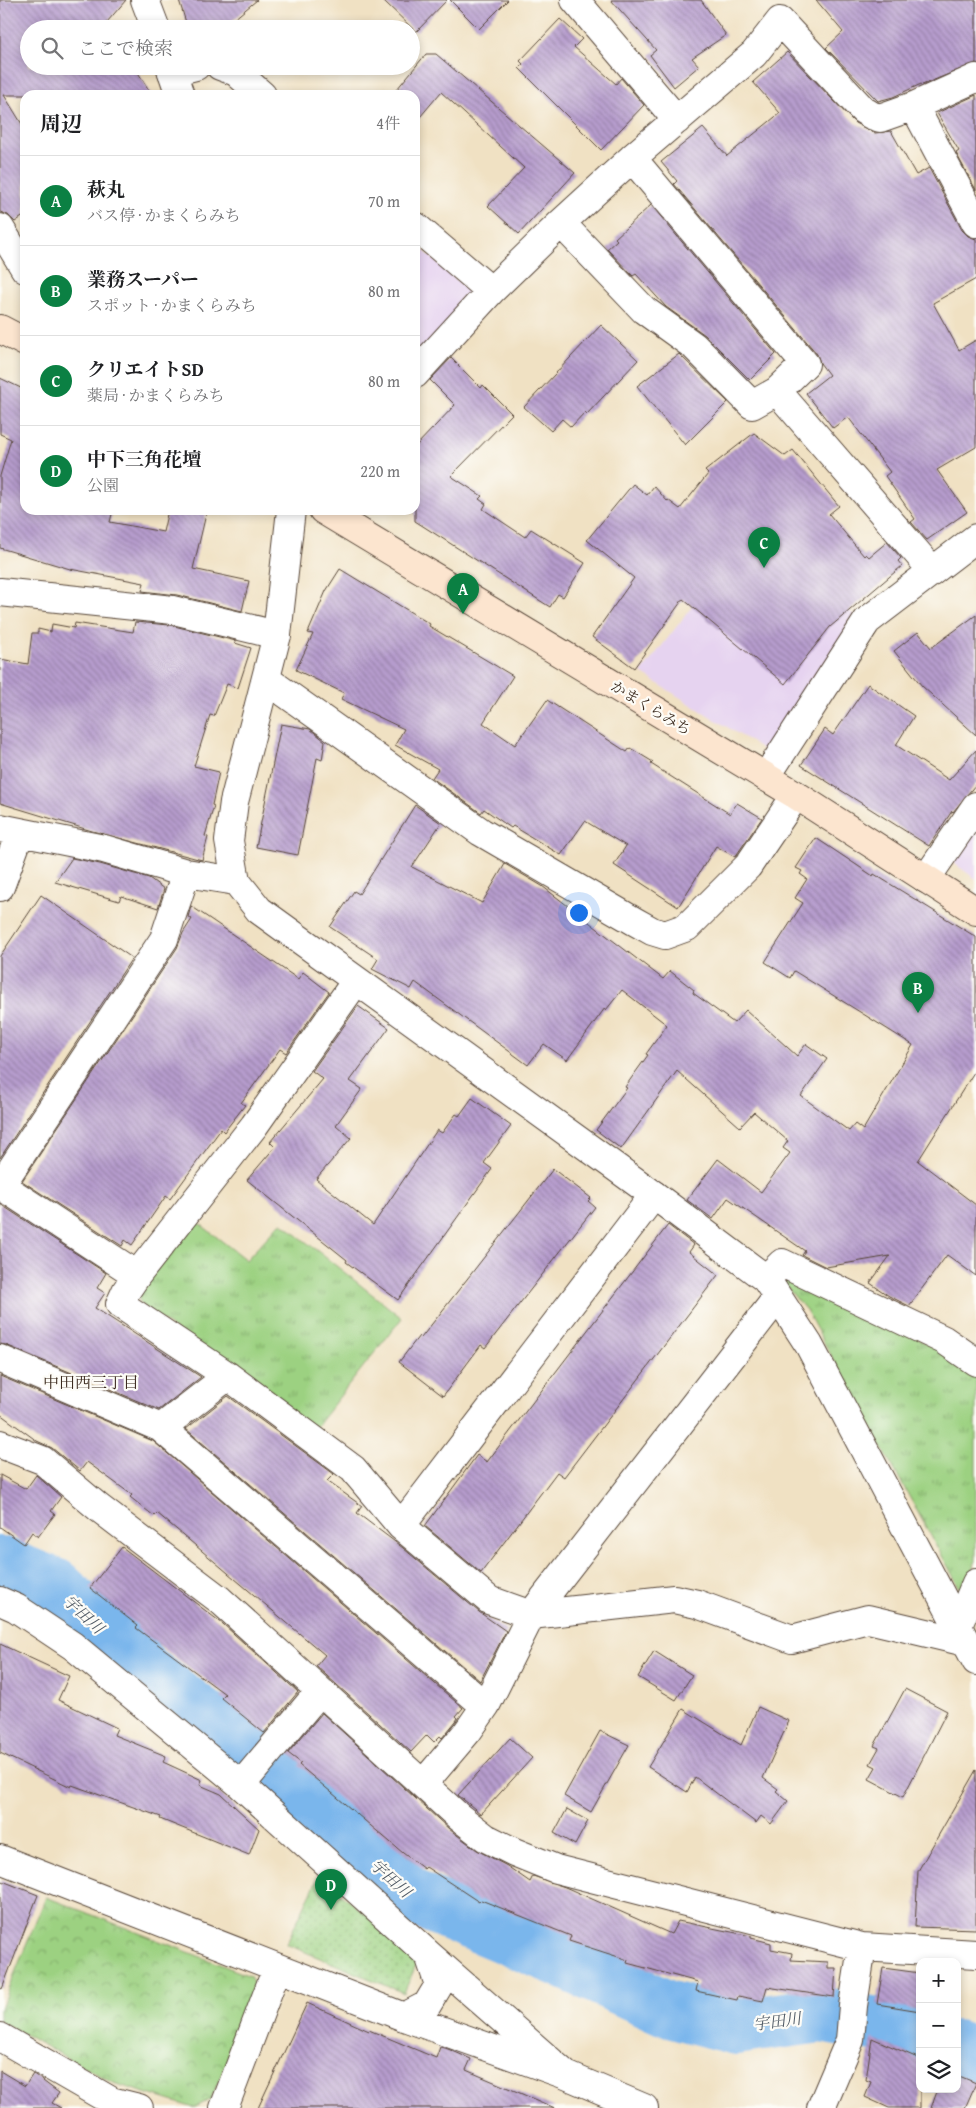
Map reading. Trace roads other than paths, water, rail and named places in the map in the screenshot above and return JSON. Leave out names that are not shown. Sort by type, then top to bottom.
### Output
[{"type":"main road","points":[[0,329],[20,339]]},
{"type":"main road","name":"かまくらみち","points":[[331,515],[766,776],[976,911]]},
{"type":"street","points":[[145,0],[153,20]]},
{"type":"street","points":[[575,0],[677,120]]},
{"type":"street","points":[[420,369],[491,292],[561,223],[632,158],[754,54],[785,11],[863,110],[871,115],[880,118],[914,106],[976,78]]},
{"type":"street","points":[[239,75],[256,90]]},
{"type":"street","points":[[914,106],[976,223]]},
{"type":"street","points":[[561,223],[644,310],[694,346],[752,405],[777,391],[805,364],[632,158]]},
{"type":"street","points":[[0,228],[20,261]]},
{"type":"street","points":[[420,230],[491,292]]},
{"type":"street","points":[[777,391],[932,570]]},
{"type":"street","points":[[290,515],[278,635],[234,802],[229,841],[236,881],[259,910],[654,1195],[771,1288],[809,1345],[966,1644]]},
{"type":"street","points":[[766,776],[867,621],[976,538]]},
{"type":"street","points":[[0,592],[173,610],[278,635]]},
{"type":"street","points":[[267,680],[481,832],[646,928],[665,935],[687,927],[748,866],[796,795]]},
{"type":"street","points":[[926,879],[976,806]]},
{"type":"street","points":[[0,887],[10,831],[104,849],[186,872],[236,881]]},
{"type":"street","points":[[137,1276],[0,1185],[164,939],[186,872]]},
{"type":"street","points":[[356,981],[254,1126],[137,1276],[126,1291],[120,1304],[228,1376],[353,1469],[401,1526],[489,1600],[531,1615],[674,1598],[697,1604],[792,1639],[868,1619],[966,1644]]},
{"type":"street","points":[[401,1526],[654,1195]]},
{"type":"street","points":[[423,1784],[468,1731],[486,1705],[531,1615],[771,1288],[782,1263],[944,1340],[976,1362]]},
{"type":"street","points":[[0,1359],[161,1428],[478,1698]]},
{"type":"street","points":[[161,1428],[228,1376]]},
{"type":"street","points":[[0,1444],[42,1460],[99,1508],[220,1600],[459,1817],[486,1838],[556,1869],[862,1947],[976,1954]]},
{"type":"street","points":[[966,1644],[976,1583]]},
{"type":"street","points":[[0,1601],[16,1608],[72,1646],[241,1785],[429,1955],[566,2075]]},
{"type":"street","points":[[241,1785],[320,1692]]},
{"type":"street","points":[[0,1859],[404,2017],[566,2075],[644,2108]]},
{"type":"street","points":[[821,2108],[850,2040],[852,2006],[862,1947]]},
{"type":"street","points":[[404,2017],[428,2005],[439,1985],[429,1955]]},
{"type":"street","points":[[224,2108],[277,1968]]},
{"type":"street","points":[[0,2037],[111,2101],[139,2108]]},
{"type":"waterway","name":"宇田川","points":[[0,1564],[55,1586],[150,1676],[275,1771],[412,1897],[560,1959],[666,2008],[736,2027],[820,2015],[916,2031]]},
{"type":"waterway","name":"宇田川","points":[[961,2050],[976,2056]]},
{"type":"place","name":"クリエイトSD","points":[[764,568]]},
{"type":"place","name":"萩丸","points":[[463,614]]},
{"type":"place","name":"業務スーパー","points":[[918,1013]]},
{"type":"place","name":"中下三角花壇","points":[[331,1910]]},
{"type":"district","name":"中田西三丁目","points":[[91,1382]]}]
